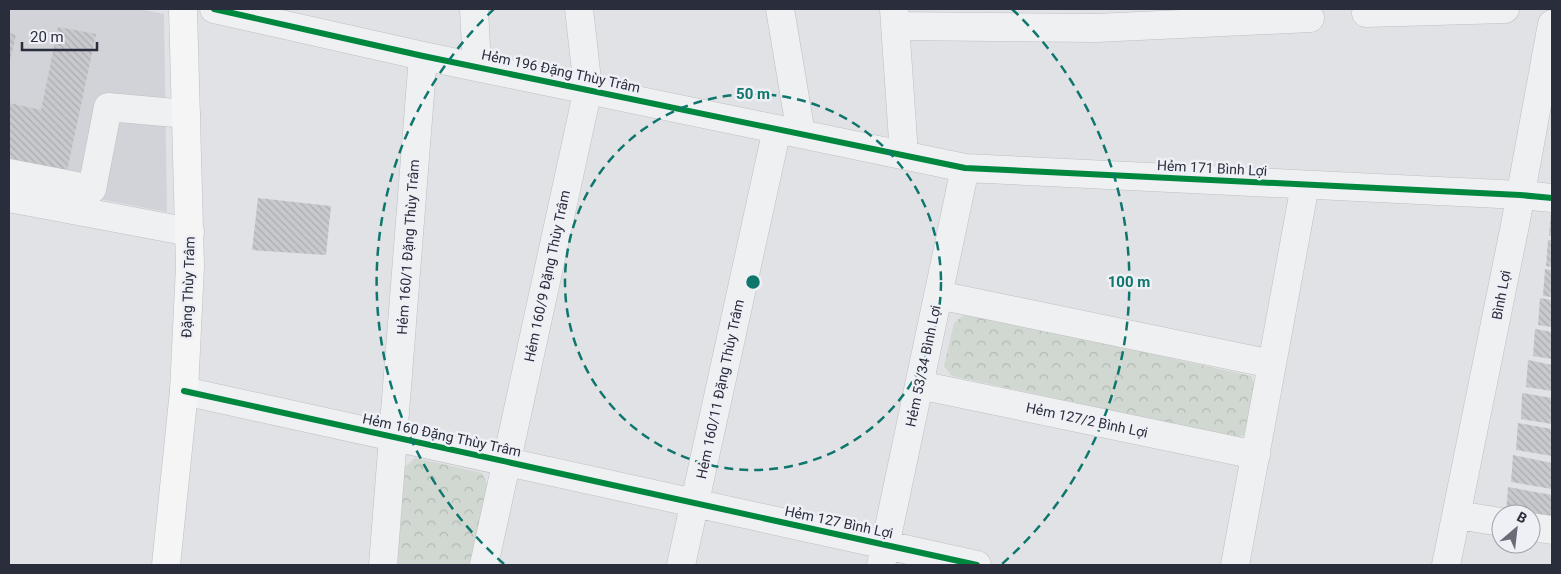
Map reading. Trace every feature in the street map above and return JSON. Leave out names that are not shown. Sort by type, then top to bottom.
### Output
[{"type":"main road","name":"Đặng Thùy Trâm","points":[[166,565],[184,391],[190,266],[183,9]]},
{"type":"street","name":"Hẻm 196 Đặng Thùy Trâm","points":[[214,9],[423,56],[904,155]]},
{"type":"street","points":[[474,9],[477,67]]},
{"type":"street","name":"Hẻm 160/9 Đặng Thùy Trâm","points":[[484,565],[588,89],[579,9]]},
{"type":"street","points":[[780,9],[789,132]]},
{"type":"street","points":[[1366,13],[1505,9]]},
{"type":"street","points":[[904,155],[895,17],[1096,28],[1310,18]]},
{"type":"street","name":"Bình Lợi","points":[[1446,565],[1552,24]]},
{"type":"street","name":"Hẻm 160/1 Đặng Thùy Trâm","points":[[383,565],[423,56]]},
{"type":"street","points":[[9,173],[92,189],[108,107],[186,114]]},
{"type":"street","name":"Hẻm 160/11 Đặng Thùy Trâm","points":[[681,565],[789,132]]},
{"type":"street","name":"Hẻm 171 Bình Lợi","points":[[904,155],[964,168],[1552,198]]},
{"type":"street","name":"Hẻm 53/34 Bình Lợi","points":[[883,555],[964,168]]},
{"type":"street","points":[[1235,565],[1306,185]]},
{"type":"street","points":[[9,198],[190,232]]},
{"type":"street","points":[[938,295],[1272,364]]},
{"type":"street","name":"Hẻm 127/2 Bình Lợi","points":[[919,385],[1256,455]]},
{"type":"street","name":"Hẻm 160 Đặng Thùy Trâm","points":[[184,391],[695,503]]},
{"type":"street","name":"Hẻm 127 Bình Lợi","points":[[695,503],[883,555],[978,565]]},
{"type":"street","points":[[1457,515],[1491,520]]},
{"type":"shaded area","points":[[9,9],[140,9],[164,14],[167,212],[9,182]]},
{"type":"green space","points":[[966,313],[1251,376],[1256,387],[1249,432],[1238,438],[952,376],[944,366],[954,323]]},
{"type":"green space","points":[[415,458],[482,473],[488,486],[471,565],[396,565],[404,468]]},
{"type":"building","points":[[58,27],[96,34],[66,176],[9,164],[9,103],[41,110]]},
{"type":"building","points":[[9,33],[16,35],[10,61],[9,60]]},
{"type":"building","points":[[258,198],[331,206],[326,255],[252,250]]},
{"type":"building","points":[[1551,211],[1552,236],[1549,236]]},
{"type":"building","points":[[1548,240],[1552,240],[1552,267],[1546,266]]},
{"type":"building","points":[[1545,269],[1552,270],[1552,297],[1543,296]]},
{"type":"building","points":[[1540,298],[1552,300],[1552,327],[1538,325]]},
{"type":"building","points":[[1535,329],[1552,332],[1552,359],[1533,356]]},
{"type":"building","points":[[1528,360],[1552,365],[1552,391],[1526,387]]},
{"type":"building","points":[[1522,393],[1552,398],[1552,424],[1521,419]]},
{"type":"building","points":[[1518,423],[1552,429],[1552,456],[1516,450]]},
{"type":"building","points":[[1513,455],[1552,463],[1552,489],[1511,482]]},
{"type":"building","points":[[1508,487],[1552,495],[1552,521],[1541,517],[1541,504],[1507,504]]},
{"type":"cycle path","points":[[214,9],[423,56],[965,168],[1552,198]]},
{"type":"cycle path","points":[[184,391],[977,565]]}]
